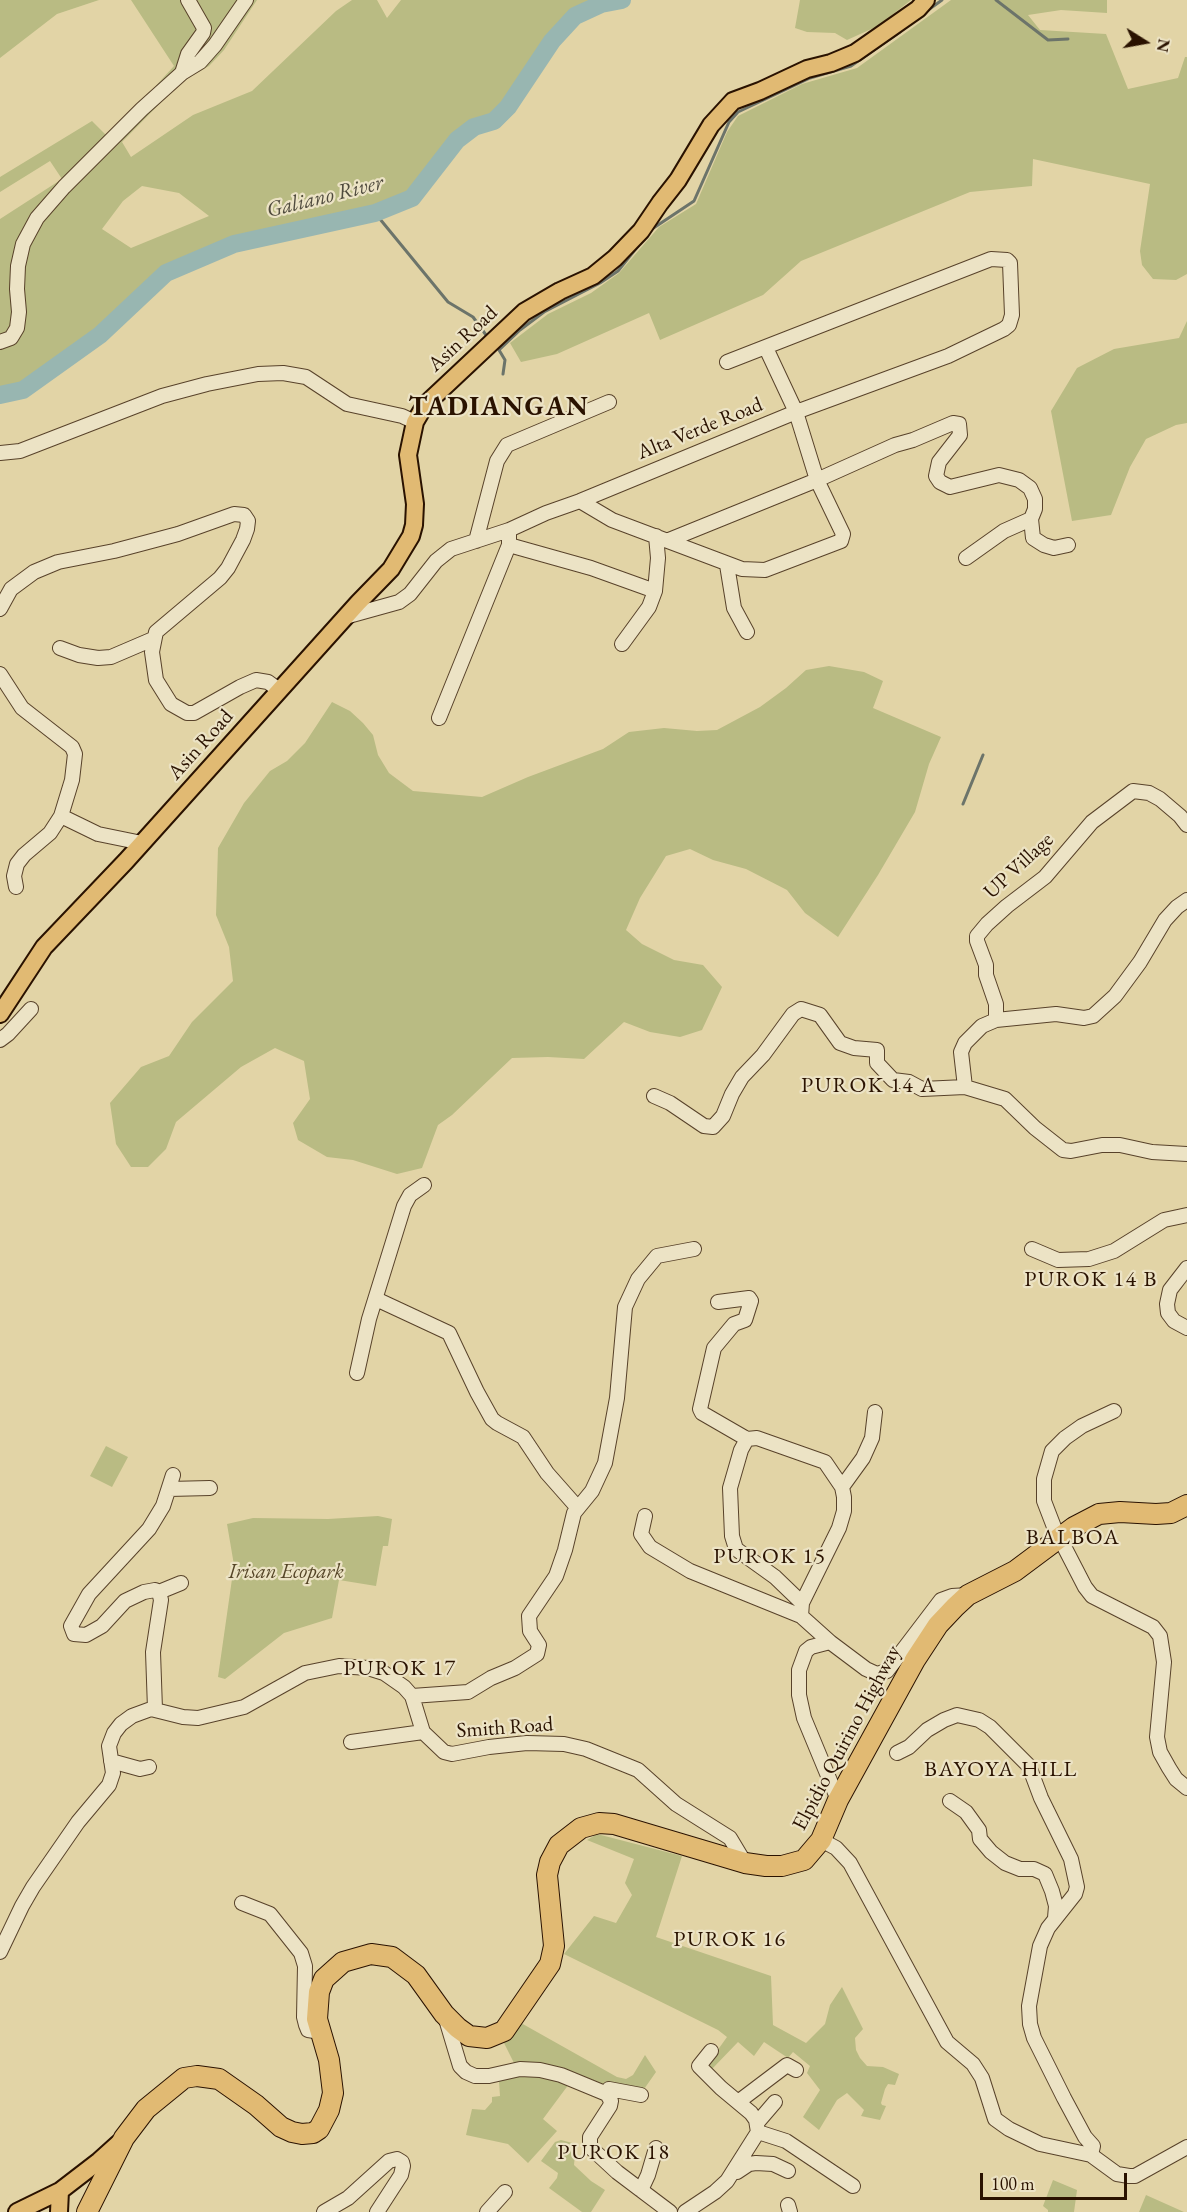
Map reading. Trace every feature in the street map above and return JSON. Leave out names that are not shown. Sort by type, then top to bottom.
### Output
[{"type":"highway","name":"Elpidio Quirino Highway","points":[[87,2212],[124,2139],[146,2109],[184,2078],[197,2076],[219,2079],[256,2105],[281,2127],[302,2134],[314,2133],[324,2122],[333,2093],[330,2060],[317,2019],[319,1992],[324,1979],[343,1962],[370,1954],[392,1957],[416,1976],[444,2014],[469,2036],[487,2038],[504,2031],[550,1964],[554,1946],[547,1875],[550,1862],[559,1845],[581,1828],[599,1823],[614,1824],[745,1863],[775,1868],[795,1864],[809,1856],[821,1840],[838,1800],[915,1660],[938,1625],[968,1595],[1015,1571],[1074,1527],[1099,1514],[1171,1513],[1187,1505]]},
{"type":"main road","name":"Asin Road","points":[[0,1014],[44,947],[142,843],[391,569],[411,536],[416,516],[408,455],[415,422],[425,405],[524,312],[560,291],[593,276],[615,258],[641,231],[678,180],[711,125],[733,101],[807,69],[831,63],[855,53],[892,28],[927,0]]},
{"type":"main road","points":[[17,2212],[60,2191],[124,2139]]},
{"type":"main road","points":[[59,2212],[60,2191]]},
{"type":"street","points":[[182,73],[188,54],[204,28],[204,23],[188,0]]},
{"type":"street","points":[[0,342],[11,338],[17,328],[18,266],[23,244],[37,218],[63,187],[142,109],[182,73],[200,62],[215,45],[246,0]]},
{"type":"street","name":"Alta Verde Road","points":[[345,617],[399,602],[410,594],[442,555],[451,549],[510,530],[546,513],[796,412],[948,356],[1004,329],[1009,325],[1012,315],[1010,263],[1007,260],[991,258],[766,348]]},
{"type":"street","points":[[580,501],[612,520],[727,565],[754,571],[765,570],[841,542],[843,534],[817,480],[796,412],[766,348],[727,362]]},
{"type":"street","points":[[0,453],[20,451],[162,396],[258,374],[283,373],[306,377],[347,404],[402,416],[415,422]]},
{"type":"street","points":[[476,541],[497,461],[507,445],[609,402]]},
{"type":"street","points":[[662,538],[817,480],[895,445],[953,423],[959,424],[960,435],[939,462],[936,476],[940,482],[950,487],[991,475],[1009,476],[1024,483],[1033,492],[1035,509],[1031,519],[1033,538],[1054,548],[1068,545]]},
{"type":"street","points":[[0,609],[11,589],[34,572],[50,565],[178,534],[234,514],[244,515],[248,521],[247,529],[228,568],[220,578],[162,627],[153,639],[111,657],[98,658],[79,655],[60,648]]},
{"type":"street","points":[[966,558],[1004,531],[1031,519]]},
{"type":"street","points":[[439,718],[509,545],[510,530]]},
{"type":"street","points":[[622,644],[648,608],[655,591],[662,538]]},
{"type":"street","points":[[509,545],[591,568],[655,591]]},
{"type":"street","points":[[727,565],[734,608],[747,632]]},
{"type":"street","points":[[153,639],[152,652],[156,680],[171,704],[179,710],[194,712],[255,680],[268,682],[279,690]]},
{"type":"street","points":[[0,674],[22,708],[72,747],[75,754],[72,780],[61,816],[50,833],[17,864],[14,876],[16,887]]},
{"type":"street","name":"UP Village","points":[[996,1020],[996,1004],[977,941],[977,936],[987,924],[1045,877],[1092,822],[1133,791],[1149,793],[1160,799],[1187,825]]},
{"type":"street","points":[[61,816],[98,834],[142,843]]},
{"type":"street","points":[[966,1087],[961,1052],[965,1043],[982,1026],[996,1020],[1056,1014],[1084,1018],[1093,1016],[1114,996],[1140,962],[1166,920],[1177,907],[1187,900]]},
{"type":"street","points":[[0,1040],[31,1009]]},
{"type":"street","points":[[654,1096],[670,1103],[704,1126],[713,1127],[723,1116],[736,1085],[763,1055],[793,1014],[801,1009],[820,1016],[840,1043],[854,1048],[877,1050],[877,1063],[893,1080],[909,1083],[922,1089],[966,1087],[1005,1099],[1035,1128],[1063,1150],[1120,1145],[1152,1152],[1187,1154]]},
{"type":"street","points":[[357,1373],[369,1319],[404,1206],[410,1196],[423,1185]]},
{"type":"street","points":[[1032,1249],[1056,1259],[1089,1259],[1114,1251],[1164,1220],[1187,1215]]},
{"type":"street","points":[[412,1696],[468,1692],[537,1654],[540,1645],[530,1631],[529,1616],[556,1576],[566,1550],[571,1522],[597,1481],[605,1463],[617,1398],[623,1319],[631,1293],[642,1273],[657,1256],[694,1249]]},
{"type":"street","points":[[1187,1268],[1170,1290],[1167,1304],[1168,1313],[1174,1321],[1187,1328]]},
{"type":"street","points":[[718,1302],[749,1298],[751,1301],[745,1320],[734,1324],[714,1348],[700,1409],[702,1413],[747,1440],[757,1438],[825,1462],[842,1487],[844,1510],[839,1528],[802,1610]]},
{"type":"street","points":[[376,1299],[449,1333],[492,1419],[523,1437],[547,1473],[578,1508]]},
{"type":"street","points":[[1114,1411],[1082,1426],[1065,1437],[1052,1451],[1047,1464],[1043,1490],[1048,1514],[1085,1587],[1092,1596],[1153,1627],[1160,1636],[1164,1662],[1157,1737],[1169,1768],[1176,1779],[1187,1788]]},
{"type":"street","points":[[842,1487],[863,1458],[872,1437],[875,1412]]},
{"type":"street","points":[[747,1440],[741,1450],[730,1488],[730,1522],[736,1549],[775,1577],[830,1642],[866,1669],[877,1674],[887,1671],[941,1600],[952,1596],[968,1595]]},
{"type":"street","points":[[173,1475],[163,1506],[149,1529],[89,1594],[71,1630],[77,1635],[86,1635],[102,1626],[125,1601],[144,1592],[155,1590],[159,1592],[181,1583]]},
{"type":"street","points":[[169,1489],[210,1488]]},
{"type":"street","points":[[645,1516],[641,1534],[650,1546],[690,1571],[802,1610]]},
{"type":"street","points":[[155,1709],[153,1652],[159,1592]]},
{"type":"street","points":[[830,1642],[811,1647],[806,1651],[799,1670],[799,1695],[804,1718],[838,1800]]},
{"type":"street","points":[[0,1952],[21,1906],[33,1887],[78,1822],[109,1785],[113,1773],[109,1746],[111,1739],[121,1724],[143,1710],[155,1709],[191,1718],[244,1707],[305,1673],[339,1666],[368,1668],[384,1673],[412,1696],[423,1731],[351,1742]]},
{"type":"street","points":[[897,1753],[909,1747],[927,1730],[957,1715],[979,1720],[1029,1766],[1041,1798],[1071,1859],[1077,1881],[1076,1894],[1048,1928],[1040,1947],[1029,2006],[1030,2024],[1064,2098],[1085,2137],[1093,2146],[1091,2155]]},
{"type":"street","name":"Smith Road","points":[[423,1731],[437,1747],[452,1754],[506,1745],[564,1744],[586,1749],[638,1770],[676,1804],[730,1838],[745,1863]]},
{"type":"street","points":[[111,1761],[140,1770],[149,1767]]},
{"type":"street","points":[[950,1801],[966,1812],[979,1830],[980,1839],[998,1857],[1020,1869],[1034,1869],[1045,1874],[1056,1906],[1055,1918]]},
{"type":"street","points":[[821,1840],[836,1848],[850,1863],[947,2042],[973,2064],[982,2078],[996,2119],[1009,2129],[1040,2144],[1091,2155],[1117,2174],[1129,2176],[1187,2147]]},
{"type":"street","points":[[242,1903],[270,1914],[301,1953],[305,1966],[304,2018],[308,2030],[321,2032]]},
{"type":"street","points":[[444,2014],[460,2066],[466,2073],[489,2076],[520,2069],[540,2070],[561,2075],[607,2094],[611,2101],[610,2106],[590,2137],[589,2144],[593,2151],[609,2165],[670,2212]]},
{"type":"street","points":[[711,2051],[699,2067],[751,2113],[758,2128],[786,2142],[854,2186]]},
{"type":"street","points":[[738,2102],[786,2065],[796,2070]]},
{"type":"street","points":[[607,2094],[609,2089],[642,2095]]},
{"type":"street","points":[[685,2212],[715,2192],[730,2176],[775,2102]]},
{"type":"street","points":[[641,2190],[656,2148]]},
{"type":"street","points":[[324,2212],[348,2198],[389,2160],[397,2159],[402,2162],[401,2175],[377,2212]]},
{"type":"street","points":[[730,2176],[749,2164],[756,2163],[773,2164],[788,2171]]},
{"type":"street","points":[[487,2212],[505,2192]]},
{"type":"green space","points":[[0,0],[99,0],[57,14],[0,58]]},
{"type":"green space","points":[[131,0],[257,0],[224,50],[209,66],[181,82],[122,142],[131,157],[193,115],[252,91],[336,11],[352,0],[377,0],[387,18],[401,0],[622,0],[601,4],[575,16],[553,41],[508,107],[494,121],[474,127],[457,140],[412,198],[375,213],[234,244],[166,273],[100,335],[23,390],[0,395],[0,219],[62,179],[50,161],[0,192],[0,177],[92,121],[106,135],[174,66]],"holes":[[[142,186],[179,193],[209,216],[131,248],[102,229],[123,201]]]},
{"type":"green space","points":[[800,0],[911,0],[878,26],[847,40],[835,33],[807,32],[795,28]]},
{"type":"green space","points":[[951,0],[1107,0],[1107,13],[1061,10],[1028,15],[1040,30],[1106,34],[1128,89],[1178,78],[1185,57],[1187,57],[1187,274],[1176,280],[1153,279],[1142,265],[1140,251],[1150,184],[1033,159],[1032,186],[970,192],[801,261],[763,295],[660,340],[649,313],[557,354],[521,362],[510,343],[548,314],[591,293],[619,273],[659,227],[696,204],[727,132],[738,116],[802,84],[857,68]]},
{"type":"green space","points":[[1187,321],[1187,423],[1176,425],[1146,439],[1130,467],[1111,515],[1072,521],[1051,411],[1077,368],[1114,349],[1179,338]]},
{"type":"green space","points":[[829,666],[864,672],[883,681],[873,708],[941,737],[929,764],[915,812],[838,937],[805,913],[787,890],[746,869],[713,860],[690,849],[666,856],[640,898],[626,930],[642,944],[674,960],[703,965],[722,987],[702,1030],[680,1037],[650,1032],[624,1022],[584,1059],[512,1058],[452,1115],[438,1125],[422,1168],[397,1174],[353,1160],[327,1157],[298,1140],[293,1123],[310,1099],[304,1061],[275,1048],[241,1067],[176,1122],[166,1149],[148,1167],[131,1167],[116,1144],[110,1103],[141,1067],[169,1056],[192,1022],[233,981],[229,947],[216,915],[218,848],[244,803],[270,771],[287,761],[305,743],[332,702],[350,711],[363,723],[373,735],[378,755],[389,773],[413,791],[482,797],[603,749],[629,732],[664,728],[717,730],[760,707],[806,670]]},
{"type":"green space","points":[[106,1446],[128,1457],[112,1487],[90,1476]]},
{"type":"green space","name":"Irisan Ecopark","points":[[378,1516],[392,1519],[388,1546],[383,1546],[376,1586],[339,1580],[332,1618],[284,1633],[225,1679],[218,1677],[234,1565],[227,1524],[253,1518],[328,1519]]},
{"type":"green space","points":[[597,1834],[682,1856],[656,1937],[771,1976],[773,2025],[806,2043],[825,2024],[830,2005],[842,1987],[863,2029],[855,2038],[856,2050],[860,2058],[867,2066],[883,2067],[899,2074],[895,2085],[888,2084],[885,2089],[881,2103],[886,2106],[880,2120],[861,2116],[864,2110],[847,2093],[837,2100],[819,2130],[803,2117],[820,2090],[807,2073],[810,2066],[793,2052],[788,2058],[764,2042],[754,2056],[738,2042],[712,2069],[707,2065],[727,2037],[718,2030],[564,1954],[594,1916],[616,1923],[632,1895],[625,1883],[634,1859],[587,1840]]},
{"type":"green space","points":[[521,2023],[617,2077],[626,2079],[633,2075],[645,2055],[656,2072],[642,2092],[515,2065],[503,2041]]},
{"type":"green space","points":[[534,2075],[556,2078],[569,2084],[543,2119],[557,2131],[528,2163],[508,2144],[466,2135],[472,2109],[485,2110],[492,2102],[492,2097],[500,2096],[499,2081]]},
{"type":"green space","points":[[561,2140],[576,2144],[574,2165],[605,2190],[591,2212],[582,2212],[549,2188],[558,2173],[541,2161],[555,2142]]},
{"type":"green space","points":[[1053,2180],[1077,2190],[1074,2212],[1048,2212],[1043,2206]]},
{"type":"green space","points":[[1146,2195],[1184,2212],[1139,2212]]},
{"type":"waterway","name":"Galiano River","points":[[0,395],[23,390],[100,335],[166,273],[234,244],[375,213],[412,198],[457,140],[474,127],[494,121],[508,107],[552,41],[575,16],[601,4],[622,0]]},
{"type":"waterway","points":[[924,13],[942,0]]},
{"type":"waterway","points":[[996,0],[1048,40],[1068,39]]},
{"type":"waterway","points":[[652,229],[694,201],[729,122],[738,112],[810,78],[851,66],[900,32]]},
{"type":"waterway","points":[[375,213],[448,302],[473,317],[486,335]]},
{"type":"waterway","points":[[503,374],[505,360],[499,350],[544,312],[618,271],[642,241]]},
{"type":"waterway","points":[[963,804],[983,755]]},
{"type":"district","name":"TADIANGAN","points":[[499,408]]},
{"type":"district","name":"PUROK 14 A","points":[[869,1086]]},
{"type":"district","name":"PUROK 14 B","points":[[1091,1280]]},
{"type":"district","name":"BALBOA","points":[[1073,1538]]},
{"type":"district","name":"PUROK 15","points":[[770,1557]]},
{"type":"district","name":"PUROK 17","points":[[400,1669]]},
{"type":"district","name":"BAYOYA HILL","points":[[1001,1770]]},
{"type":"district","name":"PUROK 16","points":[[730,1940]]},
{"type":"district","name":"PUROK 18","points":[[614,2153]]}]
